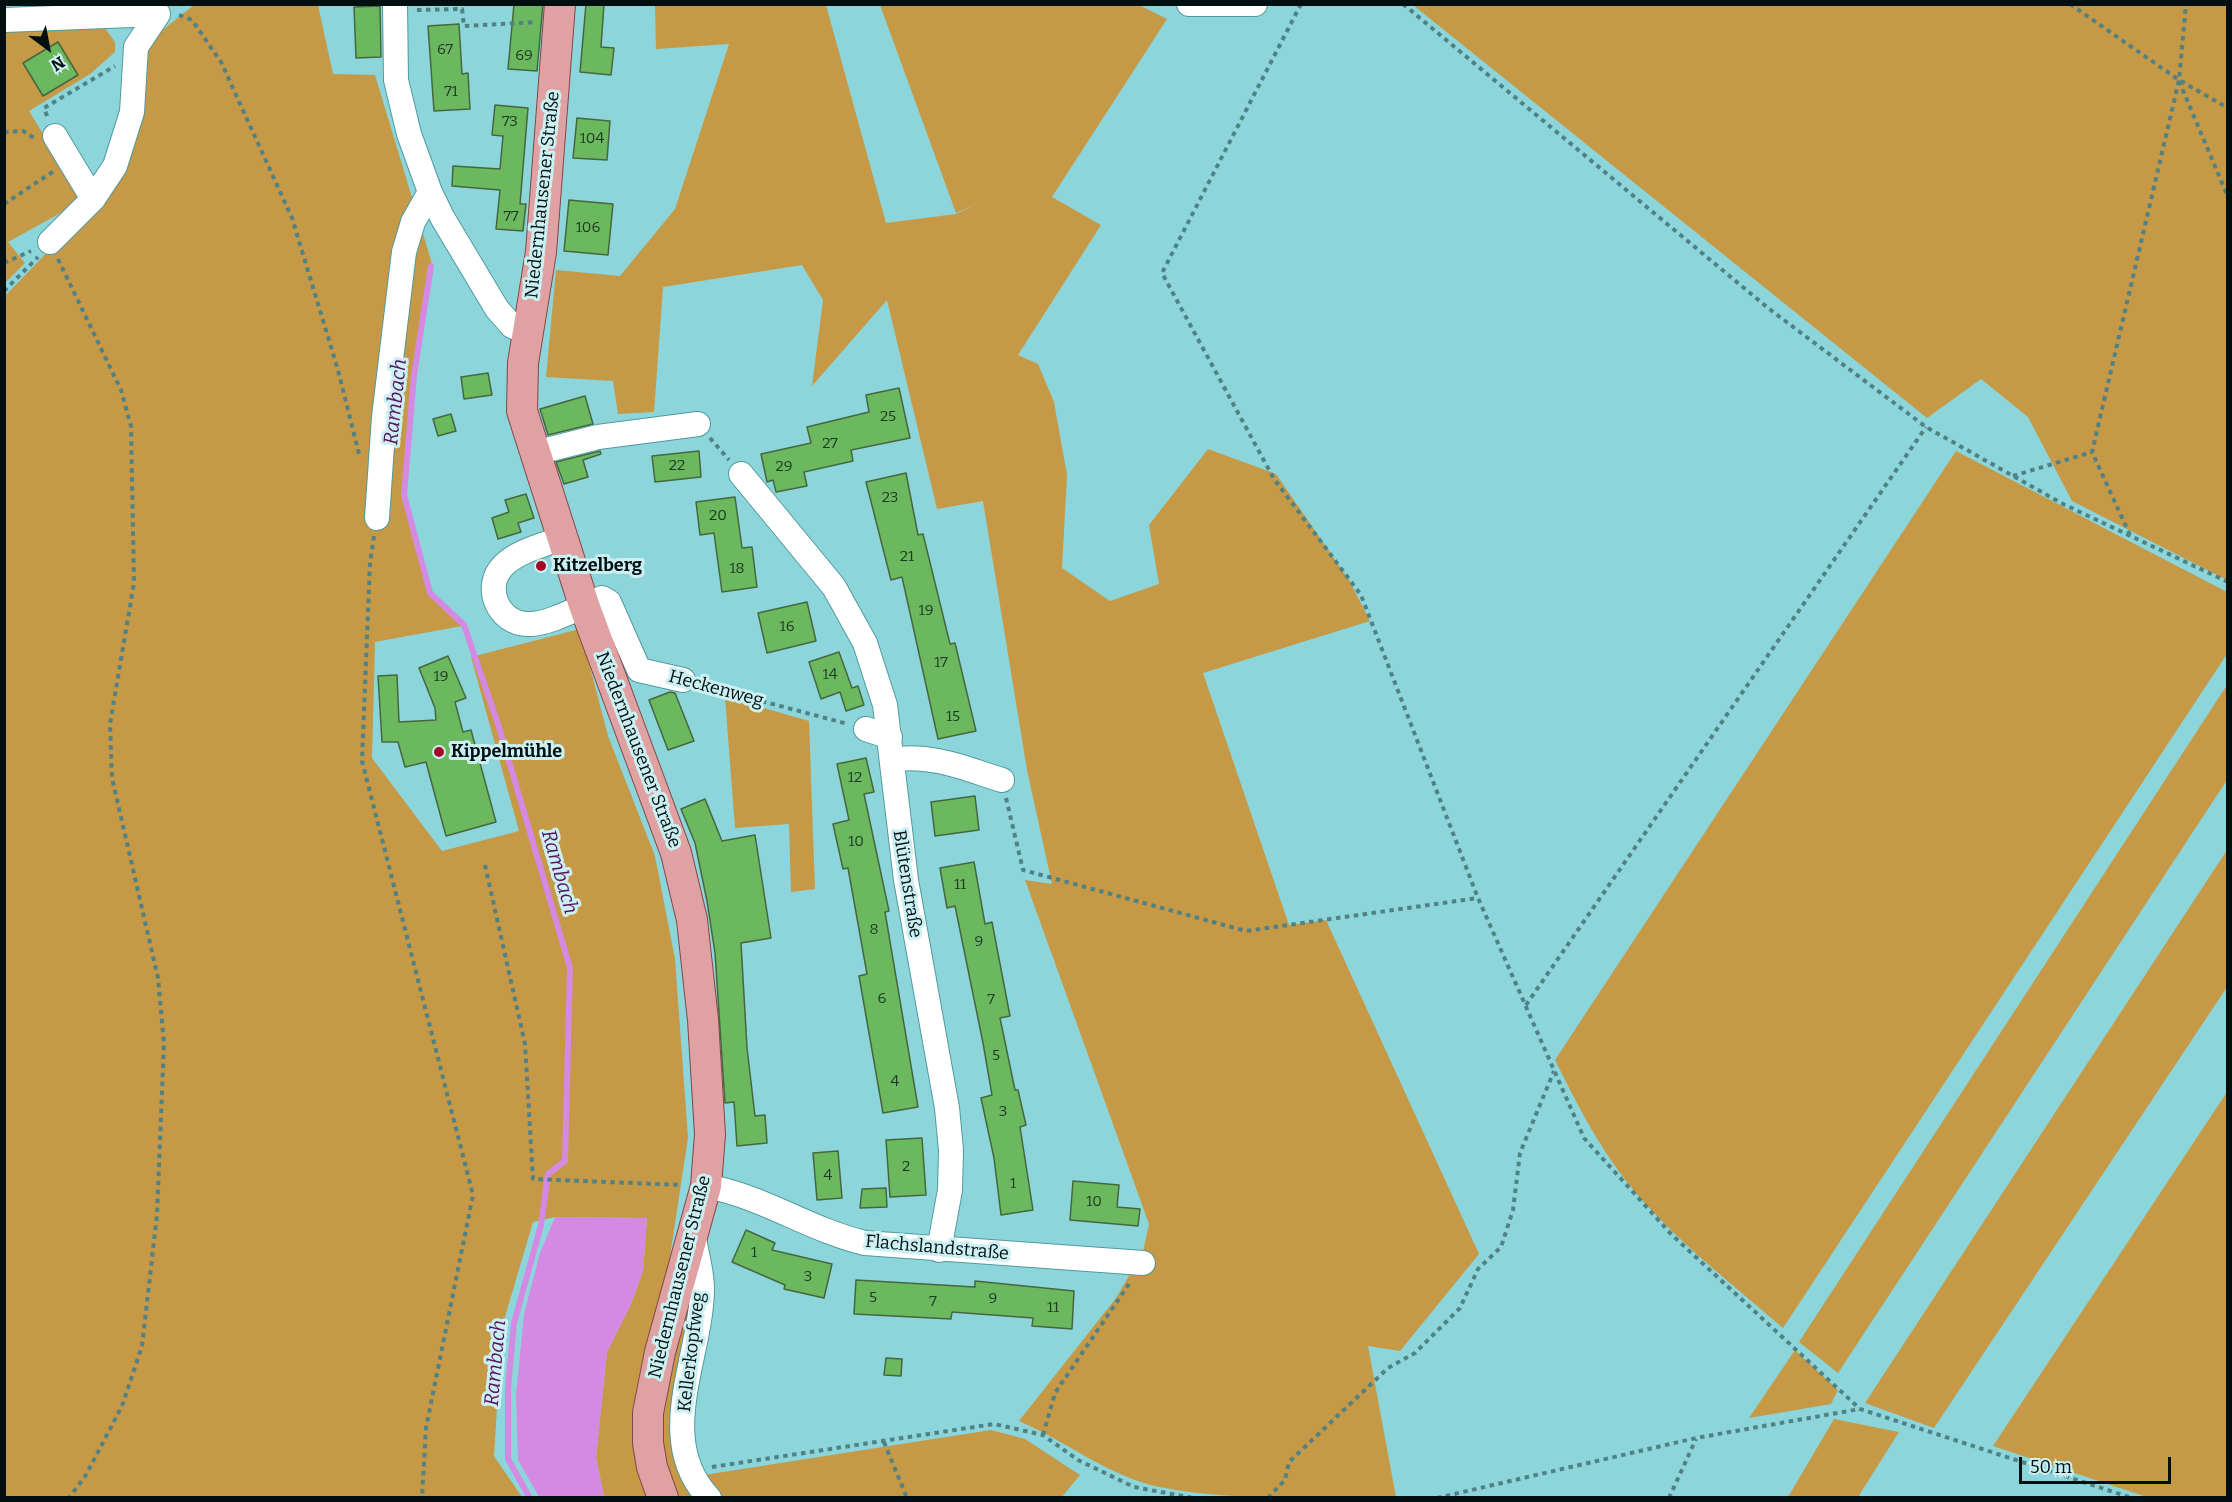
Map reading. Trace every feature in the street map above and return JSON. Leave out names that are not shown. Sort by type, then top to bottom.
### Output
[{"type":"main road","name":"Niedernhausener Straße","points":[[559,13],[541,252],[522,363],[525,423],[584,605],[666,823],[685,886],[698,964],[703,1020],[710,1134],[706,1186],[694,1237],[660,1352],[648,1413],[648,1443],[652,1467],[663,1497]]},
{"type":"street","points":[[1189,4],[1255,4]]},
{"type":"street","points":[[395,7],[396,80],[409,134],[430,192],[497,309],[512,326],[528,333]]},
{"type":"street","points":[[4,20],[158,14]]},
{"type":"street","points":[[50,242],[93,199],[115,166],[132,112],[136,46],[158,14]]},
{"type":"street","points":[[55,136],[93,199]]},
{"type":"street","points":[[377,518],[384,417],[404,252],[413,222],[430,192]]},
{"type":"street","points":[[534,453],[598,437],[698,424]]},
{"type":"street","name":"Blütenstraße","points":[[741,474],[796,541],[816,561],[851,614],[876,674],[891,748],[897,819],[906,880],[947,1108],[950,1190],[939,1250]]},
{"type":"street","points":[[562,538],[516,556],[502,566],[494,582],[494,599],[498,607],[510,619],[527,625],[536,624],[584,605]]},
{"type":"street","name":"Heckenweg","points":[[584,605],[602,598],[609,602],[639,670],[683,680]]},
{"type":"street","points":[[866,729],[891,748],[910,757],[930,758],[1002,780]]},
{"type":"street","name":"Flachslandstraße","points":[[706,1186],[747,1197],[839,1237],[865,1243],[1143,1263]]},
{"type":"street","name":"Kellerkopfweg","points":[[694,1237],[702,1287],[684,1393],[683,1440],[689,1470],[709,1497]]},
{"type":"path","points":[[1301,4],[1162,273],[1274,479],[1361,595],[1478,898],[1584,1137],[1671,1234],[1860,1409],[2132,1497]]},
{"type":"path","points":[[1403,4],[1768,308],[1926,427],[2013,476],[2130,536],[2228,582]]},
{"type":"path","points":[[2070,4],[2179,80],[2228,108]]},
{"type":"path","points":[[2130,536],[2092,452],[2179,80],[2186,4]]},
{"type":"path","points":[[395,7],[462,9],[464,26],[559,13]]},
{"type":"path","points":[[158,14],[171,11],[192,20],[206,38],[221,62],[287,207],[338,370],[359,456]]},
{"type":"path","points":[[55,136],[44,108],[136,53]]},
{"type":"path","points":[[2179,80],[2228,197]]},
{"type":"path","points":[[4,204],[55,171]]},
{"type":"path","points":[[4,263],[50,242]]},
{"type":"path","points":[[4,291],[31,266],[50,242]]},
{"type":"path","points":[[50,242],[122,390],[131,426],[134,583],[110,724],[112,778],[158,978],[164,1043],[157,1215],[142,1346],[122,1406],[86,1475],[69,1497]]},
{"type":"path","points":[[698,424],[741,474]]},
{"type":"path","points":[[1525,1005],[1926,427]]},
{"type":"path","points":[[2013,476],[2092,452]]},
{"type":"path","points":[[377,518],[370,562],[362,761],[473,1195],[426,1428],[422,1497]]},
{"type":"path","name":"Heckenweg","points":[[683,680],[866,729]]},
{"type":"path","points":[[1002,780],[1023,870],[1246,931],[1478,898]]},
{"type":"path","points":[[484,865],[525,1044],[533,1179],[706,1186]]},
{"type":"path","points":[[1268,1497],[1285,1480],[1290,1462],[1388,1368],[1414,1353],[1460,1308],[1478,1269],[1501,1248],[1513,1210],[1520,1154],[1554,1071]]},
{"type":"path","points":[[1043,1435],[1055,1393],[1143,1263]]},
{"type":"path","points":[[1437,1497],[1696,1438],[1860,1409]]},
{"type":"path","points":[[689,1470],[994,1424],[1043,1435],[1078,1460],[1134,1487],[1192,1497]]},
{"type":"path","points":[[1669,1497],[1696,1438]]},
{"type":"path","points":[[884,1442],[907,1497]]},
{"type":"shaded area","points":[[194,5],[318,5],[333,74],[375,75],[433,267],[412,377],[402,495],[429,595],[462,626],[375,642],[372,758],[442,851],[519,831],[471,657],[580,629],[608,736],[655,856],[675,959],[688,1138],[668,1269],[652,1497],[604,1497],[596,1457],[607,1352],[631,1304],[643,1271],[647,1218],[555,1217],[533,1222],[502,1327],[494,1456],[522,1497],[5,1497],[4,297],[116,181],[145,44]]},
{"type":"shaded area","points":[[655,5],[826,5],[886,223],[956,214],[977,204],[956,213],[880,5],[1139,5],[1167,19],[1052,197],[1101,225],[1018,355],[1038,364],[1054,402],[1067,475],[1062,568],[1110,601],[1159,584],[1149,525],[1208,449],[1276,474],[1349,580],[1370,621],[1203,673],[1289,925],[1326,920],[1479,1254],[1400,1351],[1368,1346],[1396,1497],[1248,1497],[1159,1487],[1140,1482],[1105,1467],[1019,1421],[1116,1298],[1143,1252],[1149,1224],[1025,880],[1052,884],[1027,770],[983,501],[937,509],[887,300],[812,386],[823,300],[802,265],[663,287],[654,412],[618,414],[613,381],[546,377],[556,270],[620,276],[675,209],[729,44],[656,49]]},
{"type":"shaded area","points":[[1413,5],[2227,5],[2227,580],[2072,501],[2028,417],[1981,379],[1927,418]]},
{"type":"shaded area","points":[[102,24],[115,42],[115,52],[90,74],[29,111],[84,200],[8,242],[25,263],[5,283],[5,28]]},
{"type":"shaded area","points":[[1956,451],[2227,592],[2227,654],[1783,1328],[1662,1222],[1644,1202],[1616,1168],[1597,1138],[1555,1060]]},
{"type":"shaded area","points":[[2227,685],[2227,780],[1838,1373],[1799,1342]]},
{"type":"shaded area","points":[[725,697],[809,721],[815,889],[791,892],[789,824],[735,828]]},
{"type":"shaded area","points":[[2227,850],[2227,987],[1934,1428],[1865,1403]]},
{"type":"shaded area","points":[[2227,1092],[2227,1497],[2147,1497],[1993,1446]]},
{"type":"shaded area","points":[[555,1217],[647,1218],[643,1271],[631,1304],[607,1352],[596,1457],[604,1497],[539,1497],[518,1460],[516,1395],[524,1314],[540,1253]]},
{"type":"shaded area","points":[[689,1288],[694,1289],[681,1390],[700,1497],[678,1498],[668,1472],[663,1419],[670,1367]]},
{"type":"shaded area","points":[[1795,1350],[1838,1390],[1831,1404],[1749,1418]]},
{"type":"shaded area","points":[[1834,1419],[1899,1432],[1858,1497],[1788,1497]]},
{"type":"shaded area","points":[[991,1430],[1025,1439],[1080,1475],[1061,1498],[717,1497],[704,1475]]},
{"type":"building","points":[[514,4],[543,4],[537,71],[508,69]]},
{"type":"building","points":[[586,4],[604,4],[601,47],[614,48],[611,75],[580,72]]},
{"type":"building","points":[[380,6],[381,57],[356,58],[354,7]]},
{"type":"building","points":[[459,24],[462,74],[468,73],[470,109],[434,111],[428,26]]},
{"type":"building","points":[[58,42],[78,75],[43,96],[23,63]]},
{"type":"building","points":[[495,105],[528,108],[520,204],[526,204],[523,231],[496,229],[500,190],[452,186],[453,166],[500,169],[503,136],[492,135]]},
{"type":"building","points":[[577,118],[610,121],[607,160],[573,158]]},
{"type":"building","points":[[569,200],[613,204],[608,255],[564,251]]},
{"type":"building","points":[[488,373],[492,395],[464,399],[461,377]]},
{"type":"building","points":[[899,388],[910,438],[851,450],[853,461],[804,472],[807,486],[776,492],[773,480],[767,482],[761,454],[811,443],[807,427],[869,412],[866,395]]},
{"type":"building","points":[[585,396],[593,424],[548,435],[540,409]]},
{"type":"building","points":[[451,414],[456,431],[438,436],[433,419]]},
{"type":"building","points":[[600,451],[601,454],[583,460],[588,477],[564,484],[556,462]]},
{"type":"building","points":[[699,451],[701,477],[655,482],[652,456]]},
{"type":"building","points":[[906,473],[918,535],[923,534],[950,644],[955,643],[976,731],[938,739],[902,577],[891,580],[866,482]]},
{"type":"building","points":[[526,494],[534,518],[518,523],[521,532],[498,539],[492,518],[509,512],[505,500]]},
{"type":"building","points":[[735,497],[742,548],[752,547],[757,587],[722,592],[714,533],[700,535],[696,502]]},
{"type":"building","points":[[807,602],[816,641],[767,653],[758,613]]},
{"type":"building","points":[[839,652],[852,688],[858,686],[864,705],[846,711],[840,692],[821,699],[809,662]]},
{"type":"building","name":"Kippelmühle","points":[[448,656],[466,698],[455,702],[463,732],[471,730],[496,822],[446,836],[426,762],[405,767],[398,742],[382,742],[378,676],[397,675],[399,722],[436,720],[435,708],[419,668]]},
{"type":"building","points":[[670,692],[675,693],[694,741],[668,750],[649,700]]},
{"type":"building","points":[[866,758],[874,792],[864,794],[889,911],[885,912],[918,1107],[883,1113],[859,976],[867,974],[848,868],[843,869],[833,824],[849,820],[837,764]]},
{"type":"building","points":[[975,796],[979,830],[935,836],[931,802]]},
{"type":"building","points":[[705,799],[722,841],[755,835],[771,938],[741,943],[747,1048],[755,1116],[765,1115],[767,1143],[737,1146],[734,1102],[725,1103],[715,953],[695,843],[681,809]]},
{"type":"building","points":[[974,862],[985,924],[992,922],[1010,1016],[1000,1018],[1015,1090],[1018,1090],[1026,1125],[1020,1127],[1033,1210],[1001,1215],[994,1158],[981,1098],[992,1095],[983,1043],[955,906],[947,908],[940,868]]},
{"type":"building","points":[[922,1138],[926,1195],[890,1197],[886,1140]]},
{"type":"building","points":[[838,1151],[842,1198],[817,1200],[813,1153]]},
{"type":"building","points":[[1073,1181],[1119,1185],[1117,1207],[1140,1209],[1138,1226],[1070,1220]]},
{"type":"building","points":[[886,1188],[887,1207],[860,1208],[862,1189]]},
{"type":"building","points":[[746,1230],[775,1243],[772,1250],[832,1264],[824,1298],[784,1289],[785,1285],[732,1262]]},
{"type":"building","points":[[856,1280],[975,1287],[975,1281],[1074,1291],[1072,1329],[1032,1326],[1033,1318],[952,1312],[951,1319],[854,1314]]},
{"type":"building","points":[[886,1358],[902,1359],[901,1376],[884,1375]]},
{"type":"waterway","name":"Rambach","points":[[431,266],[414,375],[404,495],[430,593],[464,625],[498,724],[570,968],[565,1161],[548,1174],[541,1225],[514,1323],[508,1388],[508,1459],[530,1498]]},
{"type":"place","name":"Kitzelberg","points":[[541,566]]},
{"type":"place","name":"Kippelmühle","points":[[439,752]]}]
